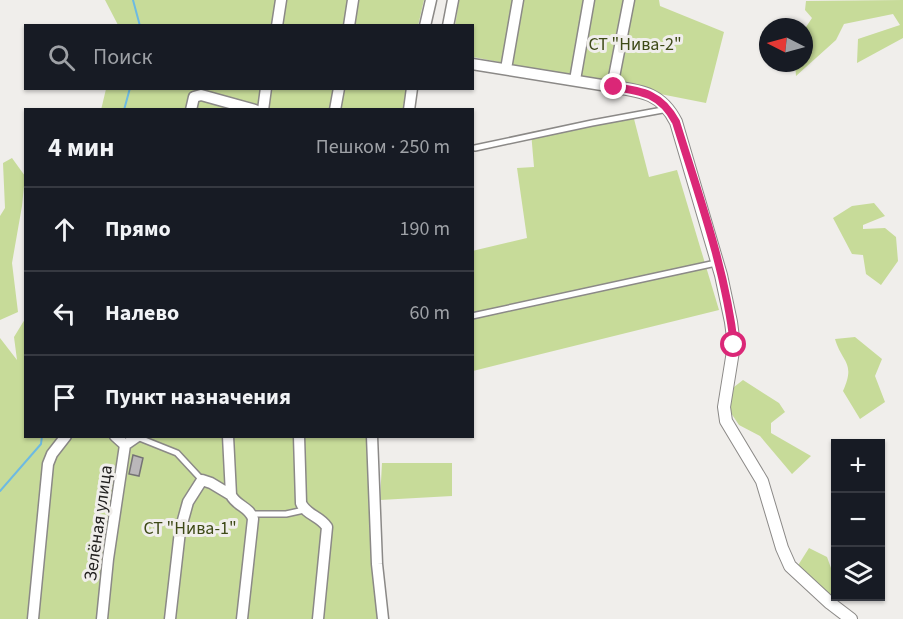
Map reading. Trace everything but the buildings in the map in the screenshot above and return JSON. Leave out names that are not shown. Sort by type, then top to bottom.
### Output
[{"type":"street","points":[[277,24],[281,0]]},
{"type":"street","points":[[349,24],[353,0]]},
{"type":"street","points":[[425,24],[431,0]]},
{"type":"street","points":[[448,24],[453,0]]},
{"type":"street","points":[[507,69],[518,0]]},
{"type":"street","points":[[575,80],[589,0]]},
{"type":"street","points":[[614,87],[629,0]]},
{"type":"street","points":[[474,64],[637,90],[650,94],[669,109],[676,122],[718,262],[731,322],[734,345],[724,407],[726,421],[762,481],[789,566],[822,597],[851,619]]},
{"type":"street","points":[[263,108],[266,90]]},
{"type":"street","points":[[335,108],[339,90]]},
{"type":"street","points":[[409,108],[412,90]]},
{"type":"street","points":[[191,108],[194,97],[201,94],[248,108]]},
{"type":"street","points":[[33,619],[48,464],[52,454],[64,438]]},
{"type":"street","points":[[117,438],[125,445]]},
{"type":"street","name":"Зелёная улица","points":[[102,619],[108,559],[125,445],[136,438]]},
{"type":"street","points":[[228,438],[231,495]]},
{"type":"street","points":[[299,438],[301,503],[304,510],[320,518],[327,527],[318,619]]},
{"type":"street","points":[[372,438],[382,619]]},
{"type":"street","points":[[170,619],[180,531],[188,502],[202,480],[231,495],[236,502],[252,514],[242,619]]},
{"type":"lane","points":[[475,148],[669,109]]},
{"type":"lane","points":[[474,316],[718,262]]},
{"type":"lane","points":[[140,438],[177,453],[202,480]]},
{"type":"lane","points":[[252,514],[286,514],[304,510]]},
{"type":"green space","points":[[105,0],[424,0],[418,24],[117,24]]},
{"type":"green space","name":"СТ \"Нива-2\"","points":[[459,0],[659,0],[660,6],[724,32],[706,103],[474,57],[474,24],[455,24]]},
{"type":"green space","points":[[903,0],[903,38],[857,63],[858,39],[900,25],[893,14],[844,24],[836,40],[813,61],[813,18],[805,10],[806,1]]},
{"type":"green space","points":[[106,90],[406,90],[403,108],[101,108]]},
{"type":"green space","points":[[633,115],[649,177],[677,170],[719,310],[474,371],[474,251],[527,238],[517,168],[534,167],[531,132]]},
{"type":"green space","points":[[12,158],[24,175],[24,186],[12,263],[18,312],[0,320],[0,216],[5,208],[3,163]]},
{"type":"green space","points":[[874,203],[885,216],[863,225],[863,229],[885,228],[896,237],[898,261],[881,285],[866,274],[863,255],[852,254],[833,218],[852,206]]},
{"type":"green space","name":"СТ \"Нива-1\"","points":[[24,321],[24,438],[369,438],[379,619],[0,619],[0,338],[17,360],[14,337]]},
{"type":"green space","points":[[855,337],[882,359],[875,376],[885,402],[860,419],[843,391],[848,368],[835,339]]},
{"type":"green space","points":[[743,380],[779,403],[785,412],[771,423],[771,433],[811,456],[792,474],[760,436],[739,425],[729,410],[734,387]]},
{"type":"green space","points":[[382,463],[452,463],[452,496],[380,500]]},
{"type":"green space","points":[[809,548],[827,557],[831,568],[831,597],[797,567]]},
{"type":"waterway","points":[[133,0],[139,24]]},
{"type":"waterway","points":[[125,108],[129,90]]},
{"type":"waterway","points":[[0,491],[41,444],[42,438]]},
{"type":"route","points":[[614,87],[650,94],[669,109],[676,122],[721,274],[734,345]]}]
